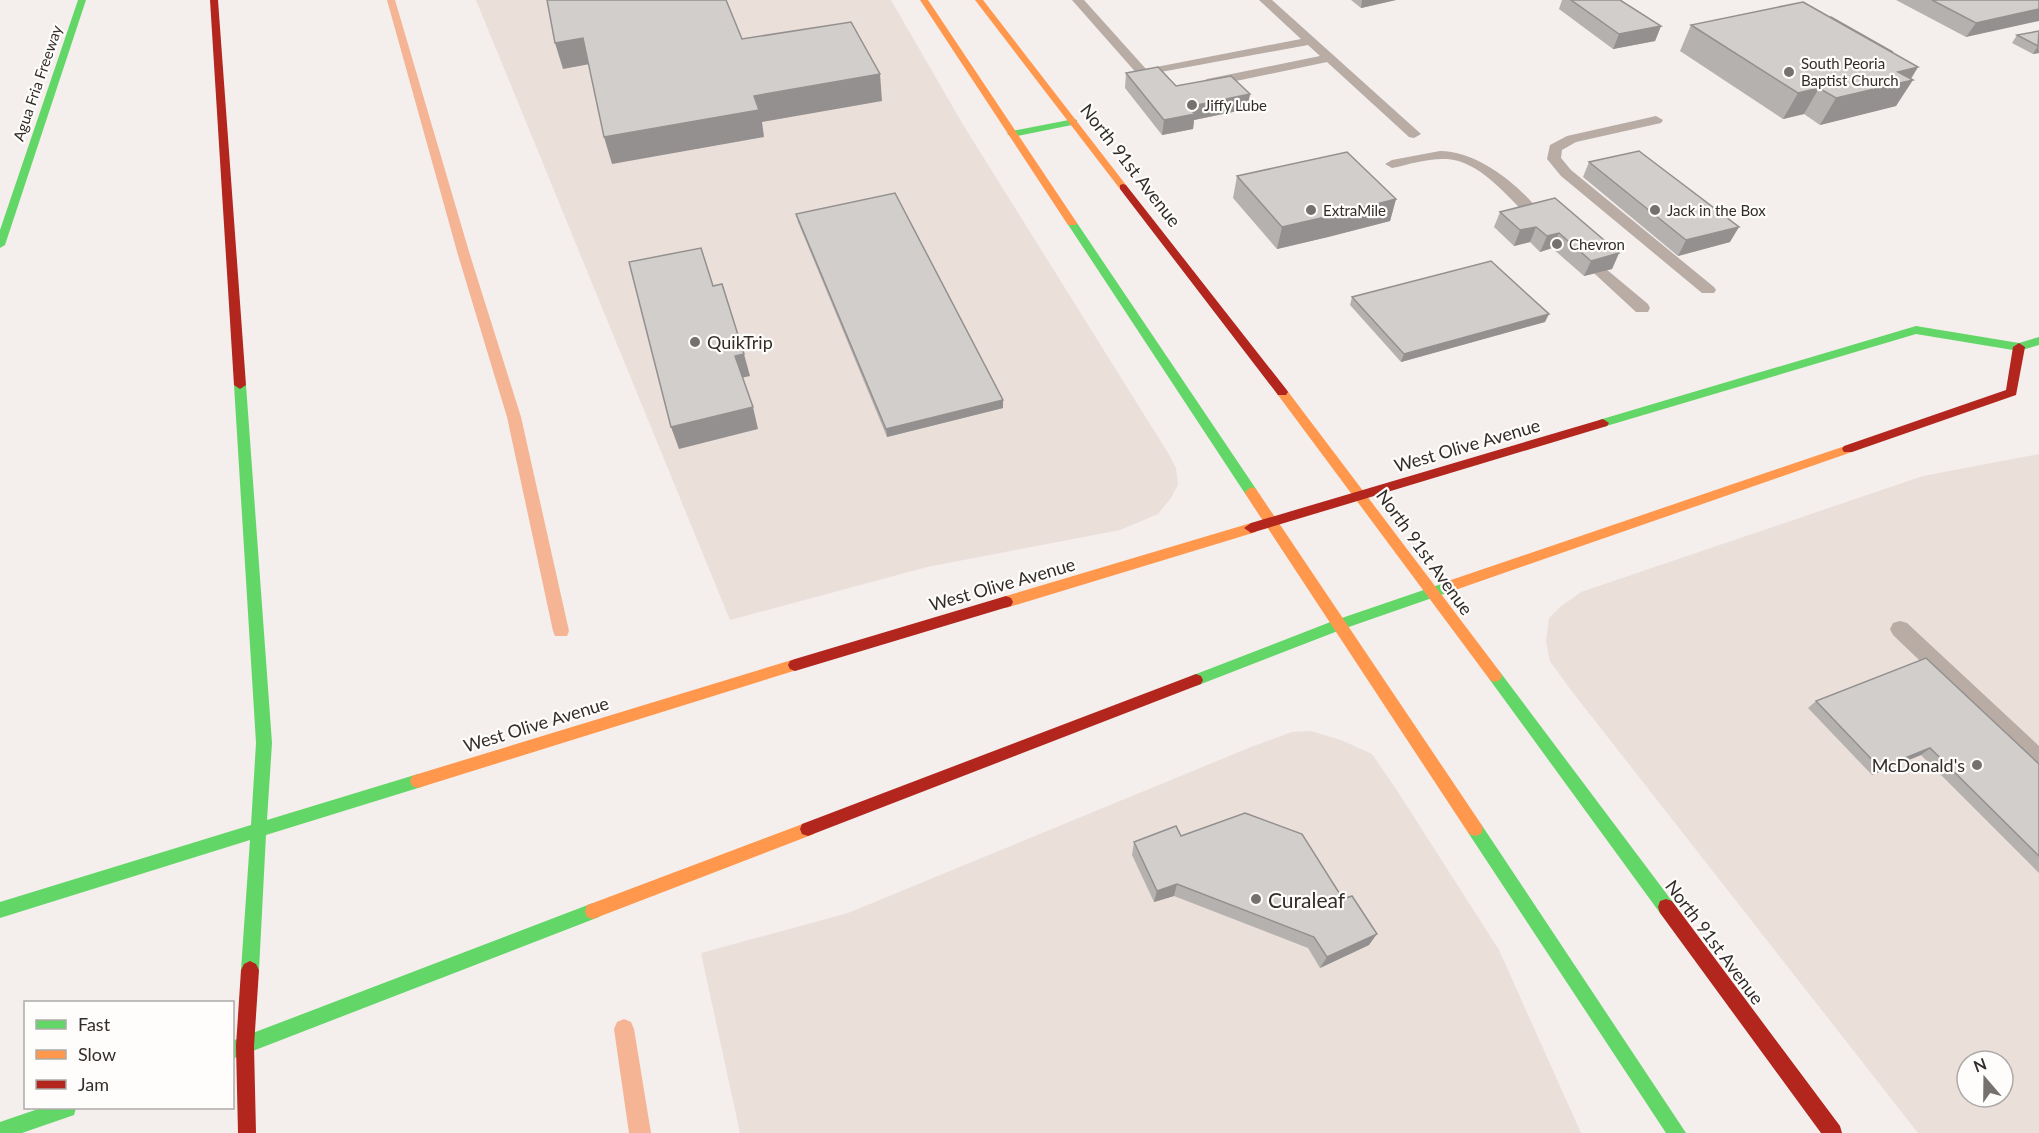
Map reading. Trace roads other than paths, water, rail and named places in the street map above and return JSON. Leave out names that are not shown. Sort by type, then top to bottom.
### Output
[{"type":"main road","name":"Agua Fria Freeway","points":[[0,245],[82,0]]},
{"type":"main road","points":[[214,0],[264,743],[239,1048],[247,1133]]},
{"type":"main road","points":[[924,0],[1677,1133]]},
{"type":"main road","name":"North 91st Avenue","points":[[979,0],[1361,495],[1833,1133]]},
{"type":"main road","points":[[1012,134],[1074,122]]},
{"type":"main road","name":"West Olive Avenue","points":[[0,910],[258,828],[727,685],[1916,330],[2019,347],[2039,341]]},
{"type":"main road","points":[[239,1048],[1338,625],[2012,392],[2019,347]]},
{"type":"main road","points":[[0,1131],[61,1109]]},
{"type":"lane","points":[[1078,0],[1143,74],[1311,41]]},
{"type":"lane","points":[[1265,0],[1414,134]]},
{"type":"lane","points":[[1198,85],[1330,58]]},
{"type":"lane","points":[[1656,120],[1572,139],[1556,148],[1554,159],[1566,173],[1708,290]]},
{"type":"lane","points":[[1392,164],[1431,156],[1455,155],[1472,160],[1537,217]]},
{"type":"lane","points":[[1601,272],[1642,308]]},
{"type":"lane","points":[[1900,629],[2039,760]]},
{"type":"waterway","points":[[391,0],[464,255],[514,417],[561,631]]},
{"type":"waterway","points":[[624,1029],[640,1133]]},
{"type":"place","name":"South Peoria Baptist Church","points":[[1789,72]]},
{"type":"place","name":"Jiffy Lube","points":[[1192,105]]},
{"type":"place","name":"ExtraMile","points":[[1311,210]]},
{"type":"place","name":"Jack in the Box","points":[[1655,210]]},
{"type":"place","name":"Chevron","points":[[1557,244]]},
{"type":"place","name":"QuikTrip","points":[[695,342]]},
{"type":"place","name":"McDonald's","points":[[1977,765]]},
{"type":"place","name":"Curaleaf","points":[[1256,899]]}]
